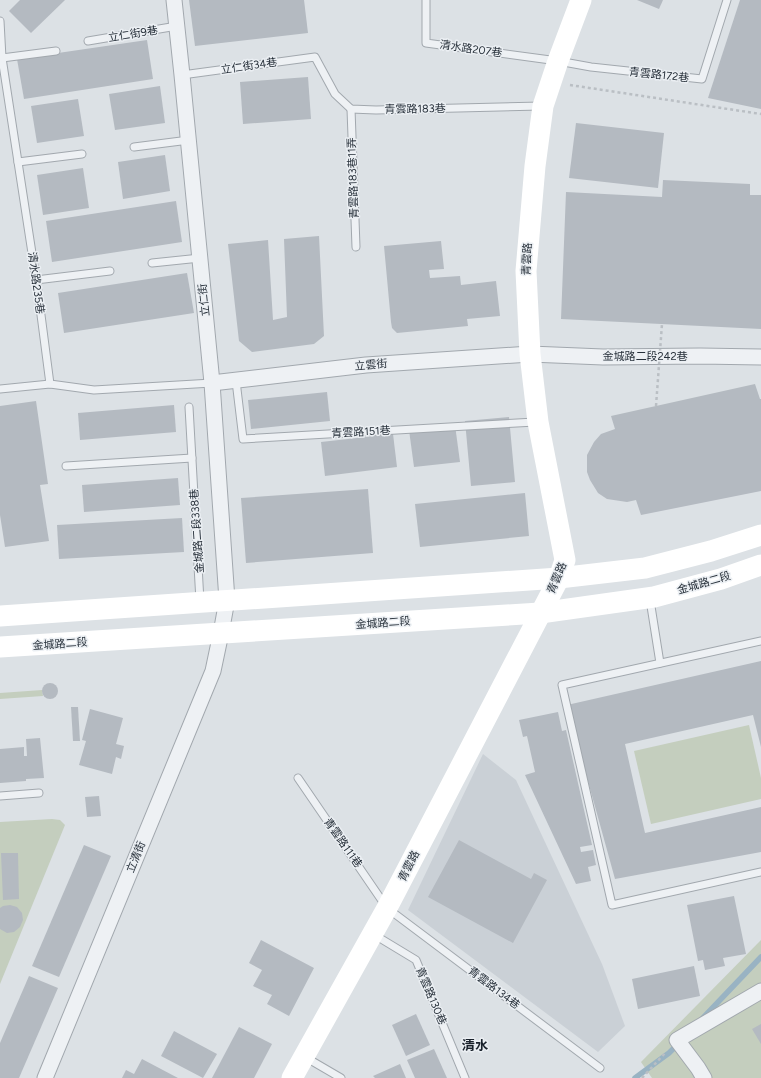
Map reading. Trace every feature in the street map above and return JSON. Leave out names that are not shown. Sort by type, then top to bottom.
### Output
[{"type":"main road","name":"青雲路","points":[[292,1078],[388,908],[559,578],[565,560],[538,422],[530,354],[526,271],[535,166],[543,106],[581,0]]},
{"type":"main road","points":[[0,616],[559,578],[645,568],[711,551],[761,535]]},
{"type":"main road","name":"金城路二段","points":[[0,648],[540,613],[650,598],[721,579],[761,565]]},
{"type":"street","name":"立仁街","points":[[174,0],[212,383],[227,600]]},
{"type":"street","name":"金城路二段242巷","points":[[530,354],[603,357],[761,357]]},
{"type":"street","name":"立雲街","points":[[212,383],[366,365],[530,354]]},
{"type":"street","name":"立清街","points":[[45,1078],[213,671],[227,600]]},
{"type":"street","points":[[704,1078],[677,1040],[761,991]]},
{"type":"lane","name":"清水路207巷","points":[[426,0],[426,43],[558,61]]},
{"type":"lane","name":"青雲路172巷","points":[[558,61],[591,67],[702,79],[727,0]]},
{"type":"lane","name":"清水路235巷","points":[[0,21],[2,58],[36,280],[50,384]]},
{"type":"lane","name":"立仁街9巷","points":[[88,41],[177,26]]},
{"type":"lane","points":[[2,58],[56,51]]},
{"type":"lane","name":"立仁街34巷","points":[[182,75],[315,57],[336,94],[351,109]]},
{"type":"lane","name":"青雲路183巷","points":[[351,109],[376,110],[543,106]]},
{"type":"lane","name":"青雲路183巷11弄","points":[[351,109],[356,247]]},
{"type":"lane","points":[[134,147],[189,140]]},
{"type":"lane","points":[[18,162],[82,154]]},
{"type":"lane","points":[[152,263],[200,258]]},
{"type":"lane","points":[[36,280],[110,271]]},
{"type":"lane","name":"青雲路151巷","points":[[236,381],[243,439],[538,422]]},
{"type":"lane","points":[[0,389],[50,384],[94,390],[212,383]]},
{"type":"lane","name":"金城路二段338巷","points":[[189,407],[200,603]]},
{"type":"lane","points":[[66,466],[192,458]]},
{"type":"lane","points":[[650,598],[660,663]]},
{"type":"lane","points":[[761,641],[562,685],[612,905],[761,872]]},
{"type":"lane","name":"青雲路111巷","points":[[298,778],[388,908]]},
{"type":"lane","points":[[0,796],[39,793]]},
{"type":"lane","name":"青雲路134巷","points":[[388,908],[600,1068]]},
{"type":"lane","name":"青雲路130巷","points":[[373,934],[416,960],[465,1078]]},
{"type":"lane","points":[[304,1057],[341,1078]]},
{"type":"path","points":[[551,82],[761,114]]},
{"type":"path","points":[[656,406],[662,324]]},
{"type":"path","points":[[642,1078],[677,1040]]},
{"type":"shaded area","points":[[483,754],[516,780],[602,964],[625,1026],[598,1052],[408,910]]},
{"type":"green space","points":[[42,690],[43,696],[0,699],[0,693]]},
{"type":"green space","points":[[749,725],[761,778],[761,799],[651,824],[634,751]]},
{"type":"green space","points":[[52,819],[60,820],[65,825],[0,984],[0,822]]},
{"type":"green space","points":[[761,940],[761,1078],[652,1078],[641,1062]]},
{"type":"building","points":[[20,0],[65,0],[31,33],[9,11]]},
{"type":"building","points":[[189,0],[304,0],[308,33],[195,46]]},
{"type":"building","points":[[637,0],[663,0],[659,9]]},
{"type":"building","points":[[740,0],[761,0],[761,109],[708,98]]},
{"type":"building","points":[[147,40],[153,79],[24,99],[17,59]]},
{"type":"building","points":[[308,77],[311,119],[243,124],[240,82]]},
{"type":"building","points":[[160,86],[165,123],[115,130],[109,94]]},
{"type":"building","points":[[78,99],[84,136],[37,143],[31,106]]},
{"type":"building","points":[[576,123],[664,133],[658,188],[569,178]]},
{"type":"building","points":[[165,155],[170,191],[123,199],[118,162]]},
{"type":"building","points":[[83,168],[89,208],[43,215],[37,175]]},
{"type":"building","points":[[663,180],[750,184],[750,195],[761,195],[761,329],[561,319],[566,192],[662,197]]},
{"type":"building","points":[[176,201],[182,242],[52,262],[46,221]]},
{"type":"building","points":[[319,236],[324,336],[314,344],[252,352],[239,341],[228,244],[268,240],[273,320],[287,317],[284,239]]},
{"type":"building","points":[[441,241],[444,269],[429,270],[430,278],[460,276],[461,285],[496,281],[500,316],[467,319],[468,326],[397,333],[392,328],[391,322],[384,246]]},
{"type":"building","points":[[187,273],[194,313],[64,333],[58,293]]},
{"type":"building","points":[[755,384],[761,399],[761,491],[641,515],[636,500],[627,502],[607,499],[598,493],[587,472],[587,455],[594,442],[601,434],[615,429],[611,416]]},
{"type":"building","points":[[327,392],[330,421],[251,429],[248,400]]},
{"type":"building","points":[[36,401],[48,484],[40,485],[49,541],[5,547],[0,515],[0,406]]},
{"type":"building","points":[[174,405],[176,432],[80,440],[78,413]]},
{"type":"building","points":[[509,417],[515,482],[471,486],[465,421]]},
{"type":"building","points":[[455,425],[460,462],[414,467],[409,430]]},
{"type":"building","points":[[393,434],[397,467],[325,476],[321,442]]},
{"type":"building","points":[[178,478],[180,505],[84,512],[82,485]]},
{"type":"building","points":[[368,489],[373,553],[246,563],[241,498]]},
{"type":"building","points":[[525,493],[529,536],[420,547],[415,504]]},
{"type":"building","points":[[182,518],[184,552],[59,559],[57,525]]},
{"type":"building","points":[[761,661],[761,747],[753,715],[625,744],[645,833],[761,807],[761,852],[615,879],[567,705]]},
{"type":"building","points":[[47,683],[53,683],[58,688],[56,697],[53,699],[47,699],[42,694],[42,688]]},
{"type":"building","points":[[71,707],[78,707],[80,741],[73,741]]},
{"type":"building","points":[[90,709],[123,718],[116,744],[124,746],[121,759],[116,757],[112,774],[79,765],[86,741],[82,740]]},
{"type":"building","points":[[558,712],[562,731],[566,730],[592,845],[580,847],[581,852],[593,850],[596,865],[588,867],[591,881],[576,884],[525,775],[535,772],[527,736],[523,737],[519,720]]},
{"type":"building","points":[[40,738],[44,778],[0,783],[0,749],[24,747],[24,756],[27,756],[26,739]]},
{"type":"building","points":[[99,796],[101,816],[87,817],[85,797]]},
{"type":"building","points":[[459,840],[531,879],[534,873],[547,880],[513,943],[428,897]]},
{"type":"building","points":[[84,845],[111,856],[59,977],[32,966]]},
{"type":"building","points":[[1,853],[18,853],[19,899],[3,900]]},
{"type":"building","points":[[734,896],[746,954],[723,958],[725,966],[705,970],[703,960],[698,961],[687,905]]},
{"type":"building","points":[[10,905],[17,907],[22,913],[23,920],[20,927],[14,932],[7,933],[0,929],[0,908]]},
{"type":"building","points":[[261,940],[314,968],[289,1016],[267,1004],[272,995],[253,986],[262,970],[249,963]]},
{"type":"building","points":[[694,966],[700,996],[638,1009],[632,979]]},
{"type":"building","points":[[29,976],[58,988],[19,1078],[0,1078],[0,1043]]},
{"type":"building","points":[[416,1014],[430,1045],[406,1056],[392,1025]]},
{"type":"building","points":[[761,1024],[761,1044],[752,1029]]},
{"type":"building","points":[[239,1027],[272,1044],[254,1078],[212,1078]]},
{"type":"building","points":[[174,1031],[217,1054],[203,1078],[161,1056]]},
{"type":"building","points":[[434,1049],[447,1078],[415,1078],[407,1060]]},
{"type":"building","points":[[142,1059],[178,1078],[122,1078],[126,1070],[134,1074]]},
{"type":"building","points":[[400,1064],[406,1078],[375,1078],[373,1076]]},
{"type":"waterway","points":[[702,1019],[761,957]]},
{"type":"waterway","points":[[635,1078],[669,1053],[679,1043]]},
{"type":"district","name":"清水","points":[[475,1045]]}]
